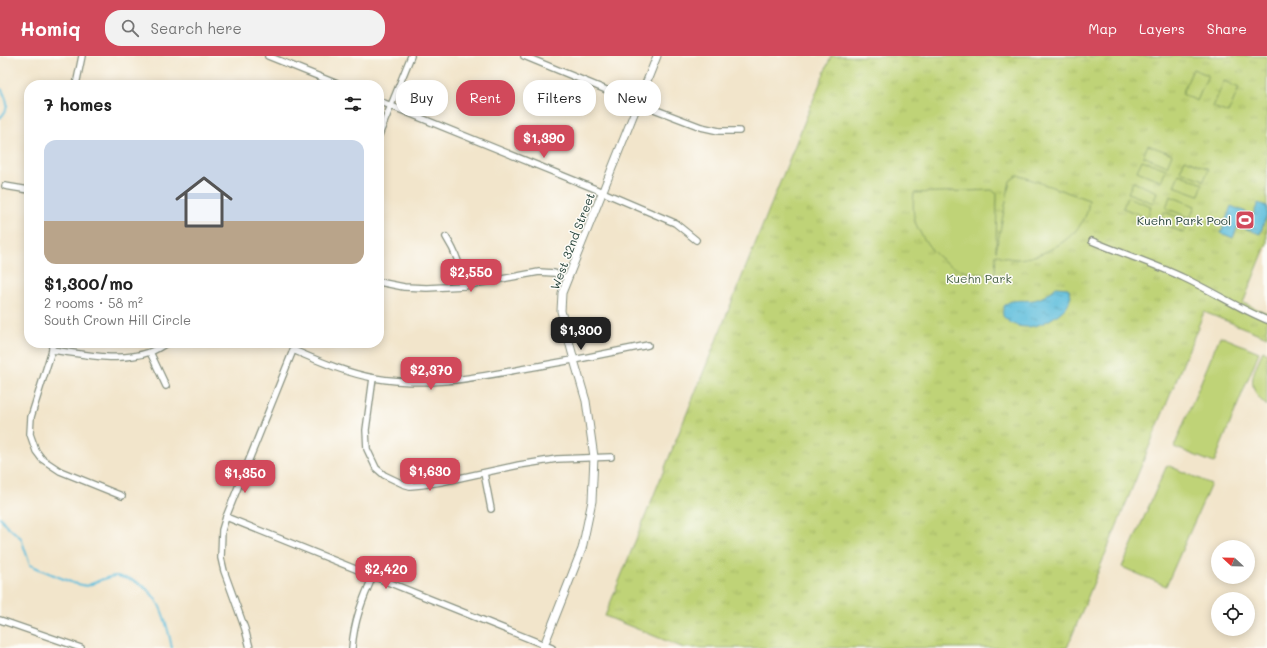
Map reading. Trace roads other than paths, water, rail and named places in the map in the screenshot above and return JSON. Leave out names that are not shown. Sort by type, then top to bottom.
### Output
[{"type":"street","points":[[77,80],[81,56]]},
{"type":"street","points":[[268,56],[328,80]]},
{"type":"street","points":[[384,123],[411,56]]},
{"type":"street","points":[[524,56],[604,89]]},
{"type":"street","name":"West 32nd Street","points":[[647,80],[657,56]]},
{"type":"street","points":[[384,103],[602,192],[675,224],[696,240]]},
{"type":"street","points":[[661,112],[701,127],[719,131],[739,131]]},
{"type":"street","name":"West 32nd Street","points":[[543,646],[582,549],[592,501],[594,457],[586,401],[561,311],[562,293],[633,116]]},
{"type":"street","points":[[5,186],[24,189]]},
{"type":"street","points":[[446,237],[455,251],[461,269],[464,286]]},
{"type":"street","points":[[1092,241],[1185,278],[1243,310],[1267,320]]},
{"type":"street","points":[[384,283],[404,287],[427,288],[464,286],[539,272],[554,273],[568,278]]},
{"type":"street","points":[[250,648],[245,629],[224,571],[221,558],[222,530],[293,350],[350,372],[373,378],[417,382],[451,381],[574,360],[648,345]]},
{"type":"street","points":[[122,496],[60,471],[42,459],[36,451],[30,434],[31,417],[52,350],[116,357],[150,352],[158,348]]},
{"type":"street","points":[[150,352],[166,386]]},
{"type":"street","points":[[373,378],[366,430],[366,442],[373,462],[384,475],[410,486],[441,482],[557,458],[611,457]]},
{"type":"street","points":[[484,473],[491,510]]},
{"type":"street","points":[[226,517],[543,646],[552,648]]},
{"type":"street","points":[[352,648],[358,611],[373,576]]},
{"type":"street","points":[[0,620],[81,648]]},
{"type":"water","name":"Kuehn Park Pool","points":[[1258,203],[1267,206],[1267,215],[1260,234],[1238,226],[1233,238],[1221,233],[1231,206],[1253,215]]},
{"type":"water","points":[[1056,287],[1068,288],[1071,295],[1069,302],[1060,313],[1044,323],[1030,327],[1022,327],[1009,322],[1003,316],[1003,309],[1009,302],[1034,300],[1046,295]]},
{"type":"waterway","points":[[0,89],[2,90],[7,101],[7,108],[0,118]]},
{"type":"waterway","points":[[0,517],[6,525],[21,538],[30,565],[73,583],[87,586],[105,578],[116,576],[137,582],[146,588],[159,605],[167,626],[172,648]]},
{"type":"place","name":"Kuehn Park Pool","points":[[1245,220]]},
{"type":"park label","name":"Kuehn Park","points":[[979,278]]}]
